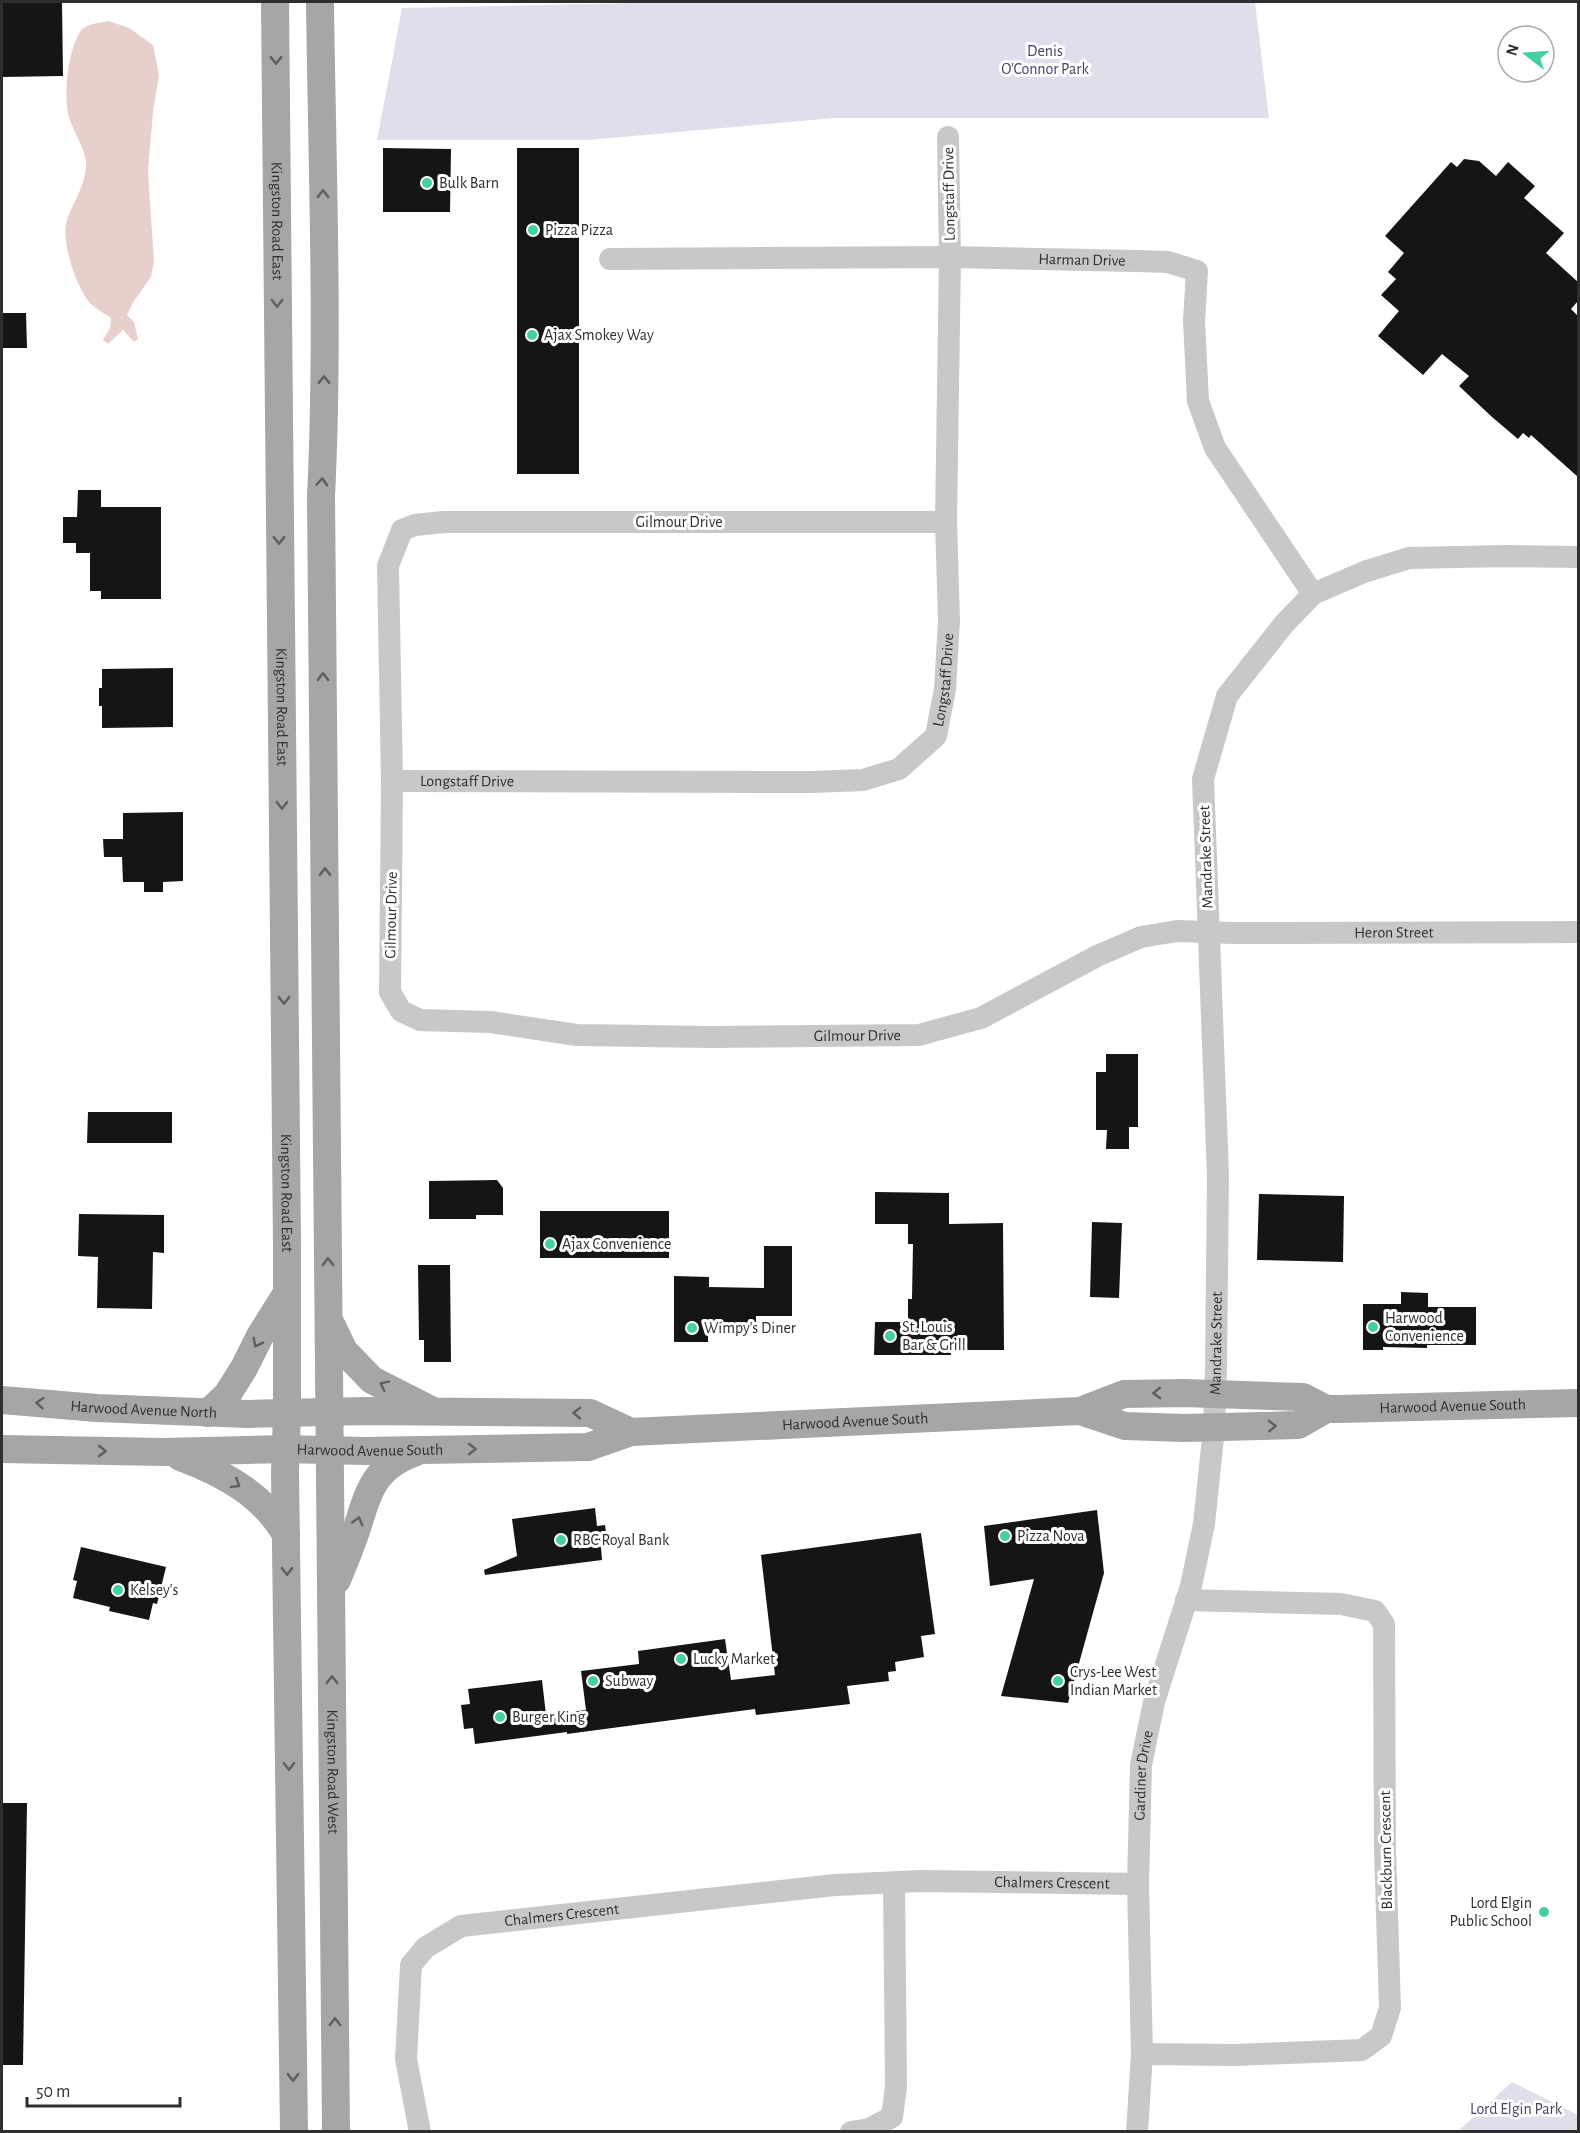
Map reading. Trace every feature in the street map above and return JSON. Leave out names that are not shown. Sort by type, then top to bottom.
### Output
[{"type":"main road","name":"Kingston Road East","points":[[275,2],[287,1413]]},
{"type":"main road","points":[[320,2],[324,252],[324,438],[321,520],[330,1412]]},
{"type":"main road","points":[[208,1413],[227,1395],[287,1293]]},
{"type":"main road","points":[[329,1321],[344,1351],[372,1380],[436,1412]]},
{"type":"main road","name":"Harwood Avenue South","points":[[286,1449],[423,1450],[588,1447],[631,1432],[1080,1411],[1124,1394],[1303,1397],[1326,1408],[1578,1403]]},
{"type":"main road","name":"Harwood Avenue North","points":[[2,1400],[97,1408],[208,1413],[330,1412]]},
{"type":"main road","name":"Harwood Avenue South","points":[[1080,1411],[1125,1426],[1214,1428],[1298,1425],[1326,1408]]},
{"type":"main road","name":"Harwood Avenue South","points":[[330,1412],[590,1413],[631,1432]]},
{"type":"main road","name":"Kingston Road West","points":[[330,1412],[336,2132]]},
{"type":"main road","points":[[287,1413],[286,1534],[294,2132]]},
{"type":"main road","points":[[2,1449],[164,1452],[286,1449]]},
{"type":"main road","points":[[332,1596],[371,1488],[381,1473],[399,1458],[423,1450]]},
{"type":"main road","points":[[164,1452],[210,1468],[257,1497],[278,1520],[286,1534]]},
{"type":"street","name":"Longstaff Drive","points":[[392,781],[813,782],[863,780],[899,769],[936,736],[945,689],[949,620],[946,522],[950,257],[948,137]]},
{"type":"street","name":"Harman Drive","points":[[609,259],[950,257],[1168,262],[1197,271],[1194,321],[1198,401],[1215,448],[1313,594]]},
{"type":"street","name":"Gilmour Drive","points":[[946,522],[443,522],[415,525],[402,530],[388,566],[392,781],[390,992],[401,1011],[420,1020],[490,1022],[577,1035],[711,1037],[919,1035],[981,1018],[1097,956],[1141,937],[1178,931],[1209,932]]},
{"type":"street","name":"Mandrake Street","points":[[1214,1428],[1218,1176],[1203,779],[1227,696],[1284,624],[1313,594],[1364,572],[1409,558],[1578,557]]},
{"type":"street","name":"Heron Street","points":[[1209,932],[1578,932]]},
{"type":"street","name":"Gardiner Drive","points":[[1137,2132],[1142,2054],[1138,1884],[1141,1765],[1154,1702],[1186,1600],[1204,1524],[1214,1428]]},
{"type":"street","name":"Blackburn Crescent","points":[[1142,2054],[1235,2055],[1362,2050],[1381,2036],[1390,2008],[1385,1849],[1384,1624],[1375,1611],[1341,1604],[1186,1600]]},
{"type":"street","name":"Chalmers Crescent","points":[[420,2132],[406,2059],[411,1965],[425,1948],[461,1926],[835,1885],[921,1881],[1138,1884]]},
{"type":"street","points":[[851,2132],[869,2129],[892,2117],[896,2087],[894,1883]]},
{"type":"green space","name":"Denis O'Connor Park","points":[[684,2],[1255,2],[1269,118],[833,118],[589,140],[377,140],[402,8]]},
{"type":"green space","name":"Lord Elgin Park","points":[[1512,2082],[1578,2115],[1578,2131],[1458,2131]]},
{"type":"shaded area","points":[[109,21],[129,28],[153,45],[159,75],[148,171],[154,261],[151,277],[127,315],[134,322],[138,339],[134,342],[123,330],[108,344],[103,340],[110,328],[111,318],[92,305],[81,289],[71,265],[65,229],[84,179],[86,164],[84,152],[67,108],[66,97],[72,50],[83,29],[93,24]]},
{"type":"building","points":[[2,2],[62,2],[63,76],[2,77]]},
{"type":"building","points":[[383,148],[451,149],[450,212],[383,212]]},
{"type":"building","points":[[517,148],[579,148],[579,474],[517,474]]},
{"type":"building","points":[[1464,159],[1479,161],[1496,176],[1508,162],[1535,186],[1524,198],[1564,233],[1546,253],[1578,282],[1578,301],[1571,309],[1578,316],[1578,477],[1531,435],[1529,438],[1523,433],[1518,439],[1492,417],[1459,386],[1469,376],[1442,354],[1423,375],[1378,336],[1399,311],[1381,295],[1396,279],[1388,272],[1404,253],[1385,236],[1451,162],[1457,167]]},
{"type":"building","points":[[2,313],[26,313],[27,348],[2,348]]},
{"type":"building","points":[[78,490],[101,490],[101,507],[161,507],[161,599],[101,599],[101,591],[90,591],[90,553],[76,553],[76,543],[63,543],[63,517],[77,517]]},
{"type":"building","points":[[173,668],[173,727],[102,728],[99,688],[102,688],[102,669]]},
{"type":"building","points":[[183,812],[183,881],[163,882],[163,892],[144,892],[144,882],[123,882],[122,857],[104,857],[103,839],[123,839],[123,813]]},
{"type":"building","points":[[1106,1054],[1138,1054],[1138,1127],[1129,1127],[1129,1149],[1106,1149],[1107,1130],[1096,1130],[1096,1072],[1106,1072]]},
{"type":"building","points":[[88,1112],[172,1112],[172,1143],[87,1143]]},
{"type":"building","points":[[497,1180],[503,1188],[503,1215],[476,1215],[476,1219],[429,1219],[429,1181]]},
{"type":"building","points":[[875,1192],[949,1193],[949,1224],[1003,1223],[1004,1350],[951,1350],[951,1355],[874,1355],[875,1322],[908,1322],[908,1299],[912,1299],[913,1244],[908,1244],[908,1224],[875,1224]]},
{"type":"building","points":[[1259,1194],[1344,1196],[1343,1262],[1257,1260]]},
{"type":"building","points":[[540,1211],[669,1211],[669,1258],[540,1258]]},
{"type":"building","points":[[79,1214],[164,1215],[164,1253],[153,1252],[152,1309],[97,1308],[98,1257],[78,1256]]},
{"type":"building","points":[[1092,1222],[1122,1223],[1119,1298],[1090,1297]]},
{"type":"building","points":[[764,1246],[792,1246],[792,1316],[756,1316],[756,1324],[708,1324],[708,1342],[674,1342],[674,1276],[709,1277],[709,1287],[764,1288]]},
{"type":"building","points":[[418,1265],[450,1265],[451,1362],[424,1362],[424,1340],[419,1340]]},
{"type":"building","points":[[1401,1292],[1428,1293],[1428,1307],[1476,1307],[1476,1345],[1427,1345],[1427,1348],[1383,1347],[1383,1350],[1363,1350],[1363,1304],[1401,1304]]},
{"type":"building","name":"RBC Royal Bank","points":[[595,1508],[597,1526],[605,1525],[608,1546],[601,1547],[602,1560],[485,1575],[484,1570],[517,1556],[512,1519]]},
{"type":"building","points":[[1097,1510],[1104,1573],[1068,1703],[1001,1696],[1034,1579],[990,1586],[984,1526]]},
{"type":"building","points":[[921,1533],[935,1634],[921,1636],[924,1657],[895,1662],[896,1671],[888,1672],[889,1681],[847,1686],[850,1704],[756,1715],[755,1709],[475,1744],[473,1728],[464,1729],[461,1705],[470,1704],[468,1689],[542,1680],[546,1715],[586,1710],[581,1671],[639,1664],[638,1651],[725,1639],[731,1680],[775,1675],[761,1555]]},
{"type":"building","name":"Kelsey's","points":[[81,1547],[166,1567],[157,1604],[153,1603],[149,1620],[109,1611],[110,1607],[73,1598],[77,1581],[73,1580]]},
{"type":"building","points":[[2,1803],[27,1803],[23,2065],[2,2065]]},
{"type":"place","name":"Bulk Barn","points":[[427,183]]},
{"type":"place","name":"Pizza Pizza","points":[[533,230]]},
{"type":"place","name":"Ajax Smokey Way","points":[[532,335]]},
{"type":"place","name":"Ajax Convenience","points":[[550,1244]]},
{"type":"place","name":"Harwood Convenience","points":[[1373,1327]]},
{"type":"place","name":"Wimpy's Diner","points":[[692,1328]]},
{"type":"place","name":"St. Louis Bar & Grill","points":[[890,1336]]},
{"type":"place","name":"Pizza Nova","points":[[1005,1536]]},
{"type":"place","name":"RBC Royal Bank","points":[[561,1540]]},
{"type":"place","name":"Kelsey's","points":[[118,1590]]},
{"type":"place","name":"Lucky Market","points":[[681,1659]]},
{"type":"place","name":"Subway","points":[[593,1681]]},
{"type":"place","name":"Crys-Lee West Indian Market","points":[[1058,1681]]},
{"type":"place","name":"Burger King","points":[[500,1717]]},
{"type":"place","name":"Lord Elgin Public School","points":[[1544,1912]]}]
